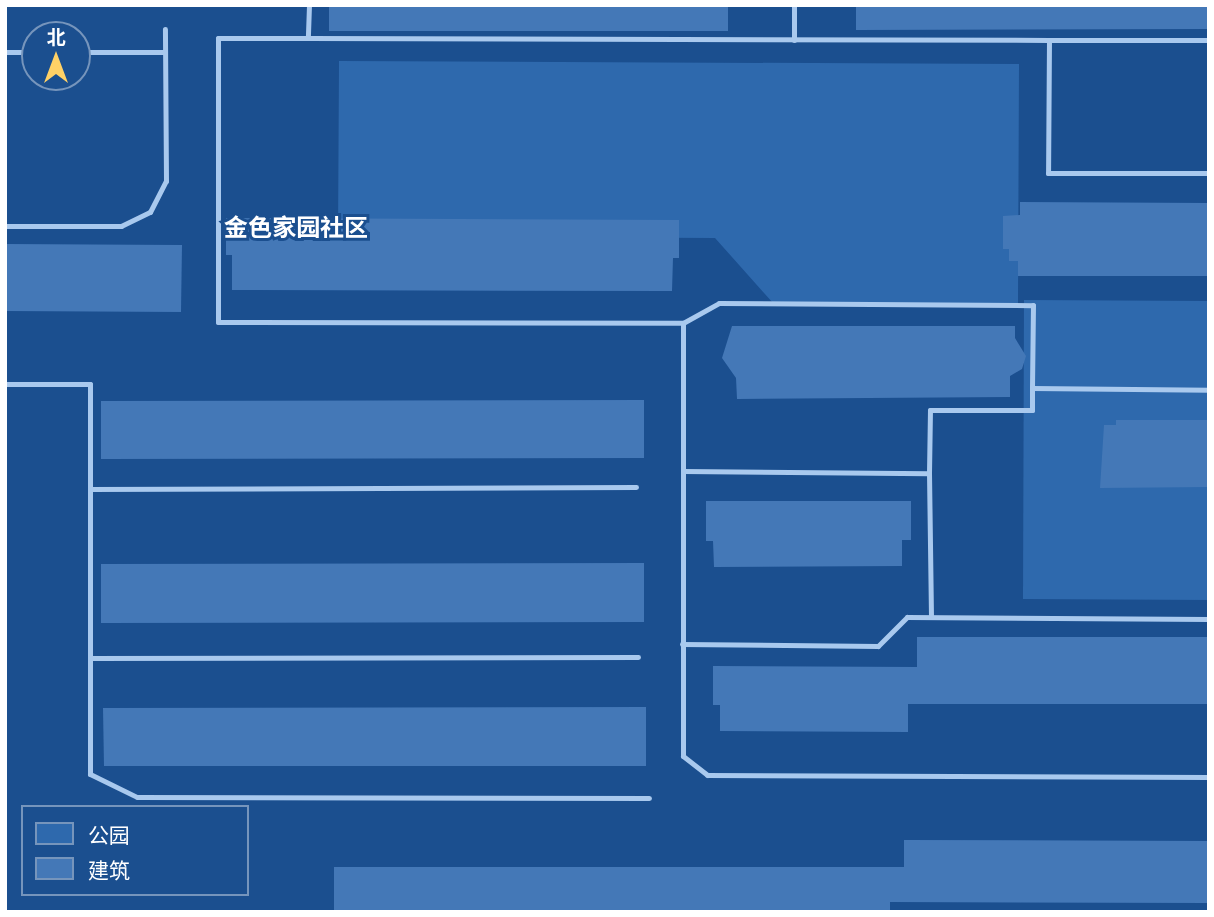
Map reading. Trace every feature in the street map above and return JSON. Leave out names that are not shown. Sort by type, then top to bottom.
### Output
[{"type":"lane","points":[[308,38],[309,5]]},
{"type":"lane","points":[[794,5],[794,40]]},
{"type":"lane","points":[[5,226],[121,226],[150,212],[166,181],[165,29]]},
{"type":"lane","points":[[931,617],[930,410],[1032,410],[1033,305],[719,303],[683,323],[218,322],[218,38],[1209,40]]},
{"type":"lane","points":[[1049,40],[1048,173],[1209,173]]},
{"type":"lane","points":[[91,52],[165,52]]},
{"type":"lane","points":[[683,323],[682,756],[707,775],[1209,777]]},
{"type":"lane","points":[[5,384],[90,384],[90,774],[137,797],[649,798]]},
{"type":"lane","points":[[1032,388],[1209,390]]},
{"type":"lane","points":[[682,471],[929,472]]},
{"type":"lane","points":[[90,489],[636,487]]},
{"type":"lane","points":[[682,643],[878,646],[907,617],[1209,619]]},
{"type":"lane","points":[[90,658],[638,657]]},
{"type":"green space","points":[[339,61],[1019,64],[1018,304],[773,303],[715,238],[338,236]]},
{"type":"green space","points":[[1024,300],[1209,301],[1209,600],[1023,599]]},
{"type":"building","points":[[329,5],[728,5],[728,31],[329,31]]},
{"type":"building","points":[[856,5],[1209,5],[1209,29],[856,30]]},
{"type":"building","points":[[1020,202],[1209,203],[1209,276],[1018,276],[1018,261],[1009,261],[1009,249],[1003,249],[1003,216],[1020,215]]},
{"type":"building","points":[[226,218],[679,220],[679,258],[673,258],[672,291],[232,290],[232,255],[226,255]]},
{"type":"building","points":[[5,244],[182,245],[181,312],[5,311]]},
{"type":"building","points":[[732,326],[1015,326],[1015,338],[1026,356],[1022,369],[1010,376],[1010,397],[737,399],[736,378],[722,358]]},
{"type":"building","points":[[644,400],[644,458],[101,459],[101,401]]},
{"type":"building","points":[[1116,420],[1209,420],[1209,487],[1100,488],[1104,425],[1116,425]]},
{"type":"building","points":[[706,501],[911,501],[911,540],[902,540],[902,566],[714,567],[713,541],[706,541]]},
{"type":"building","points":[[644,563],[644,622],[101,623],[101,564]]},
{"type":"building","points":[[917,637],[1209,637],[1209,704],[908,704],[908,732],[720,731],[720,705],[713,705],[713,666],[917,667]]},
{"type":"building","points":[[646,707],[646,766],[104,766],[103,708]]},
{"type":"building","points":[[904,840],[1209,841],[1209,903],[890,902],[890,912],[334,912],[334,867],[904,867]]},
{"type":"district","name":"金色家园社区","points":[[296,227]]}]
